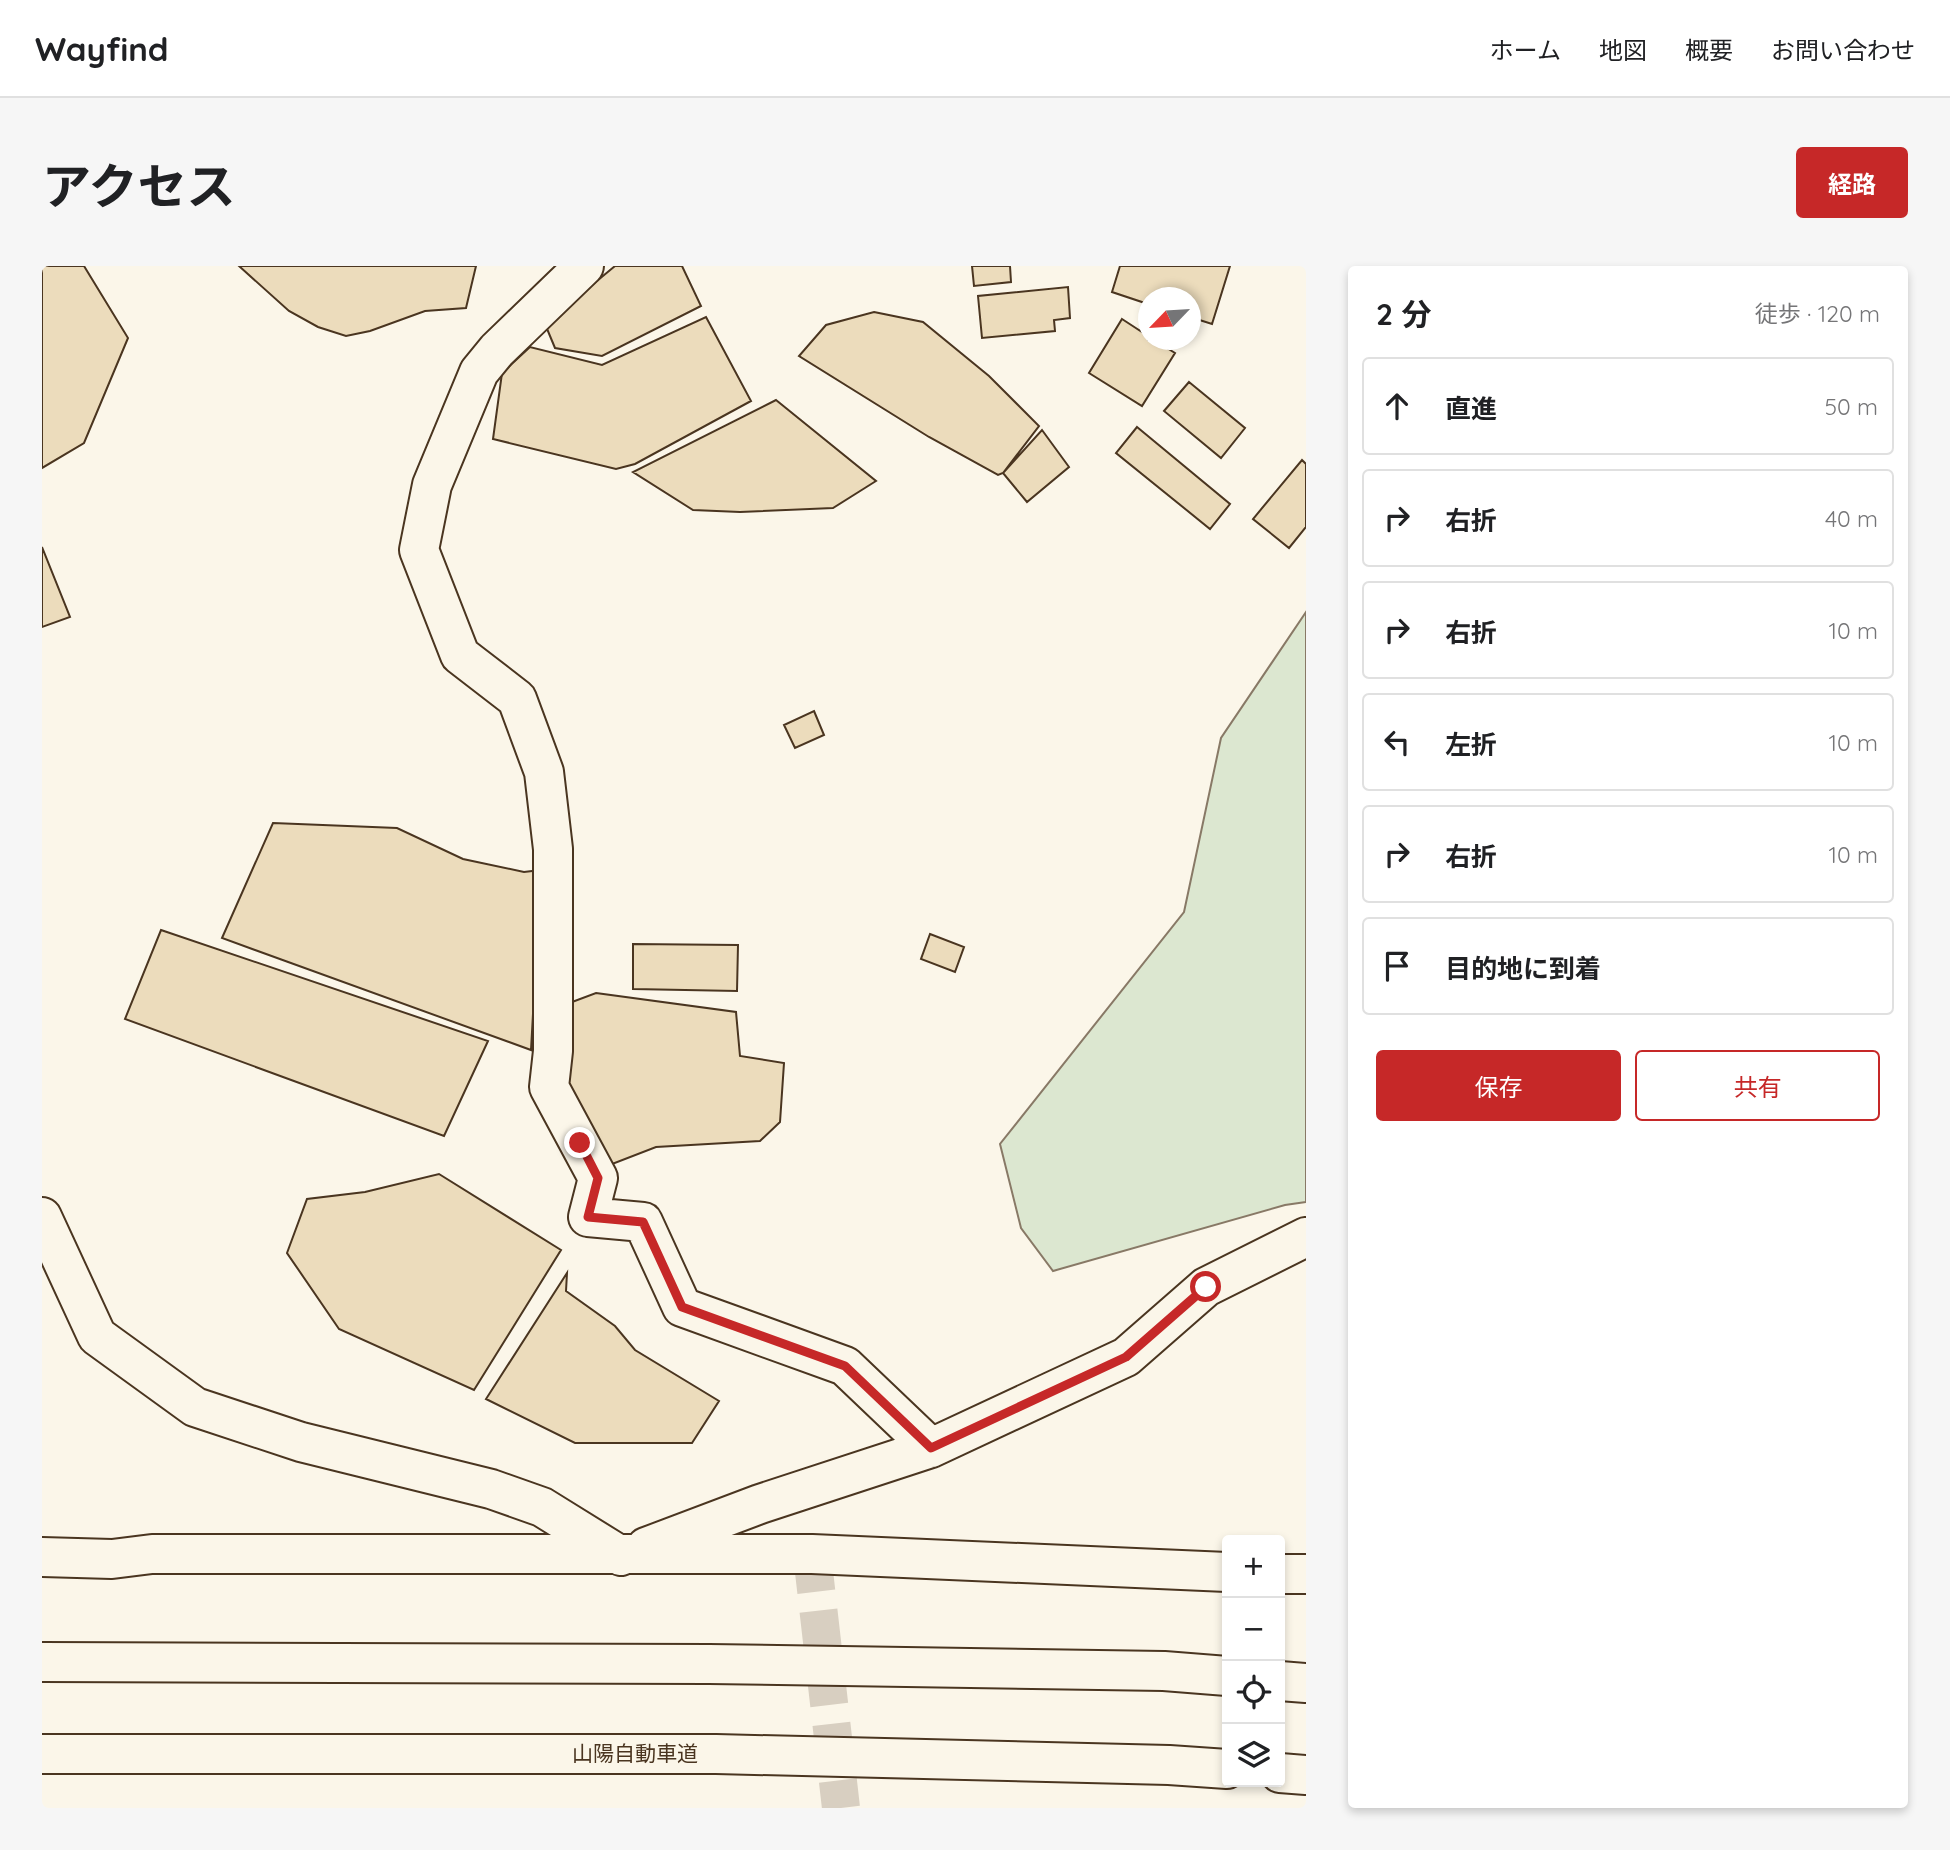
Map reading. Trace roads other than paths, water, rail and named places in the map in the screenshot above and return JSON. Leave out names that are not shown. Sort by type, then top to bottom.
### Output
[{"type":"main road","points":[[584,266],[497,350],[479,372],[432,485],[419,550],[460,655],[517,699],[544,772],[553,849],[553,1051],[549,1087],[598,1178],[588,1217],[643,1222],[682,1307],[845,1366],[931,1448]]},
{"type":"main road","points":[[42,1217],[97,1336],[195,1407],[301,1442],[491,1489],[542,1507],[621,1556]]},
{"type":"main road","points":[[621,1556],[760,1504],[931,1448],[1126,1357],[1206,1287],[1306,1237]]},
{"type":"main road","points":[[42,1558],[112,1559],[152,1554],[811,1554],[1222,1572]]},
{"type":"main road","points":[[1285,1574],[1306,1574]]},
{"type":"main road","points":[[42,1662],[695,1664],[1164,1671],[1222,1676]]},
{"type":"main road","points":[[1285,1681],[1306,1683]]},
{"type":"main road","name":"山陽自動車道","points":[[42,1754],[716,1754],[1169,1765],[1222,1769]]},
{"type":"main road","points":[[1285,1774],[1306,1776]]},
{"type":"tunnel","points":[[812,1554],[841,1808]]}]
